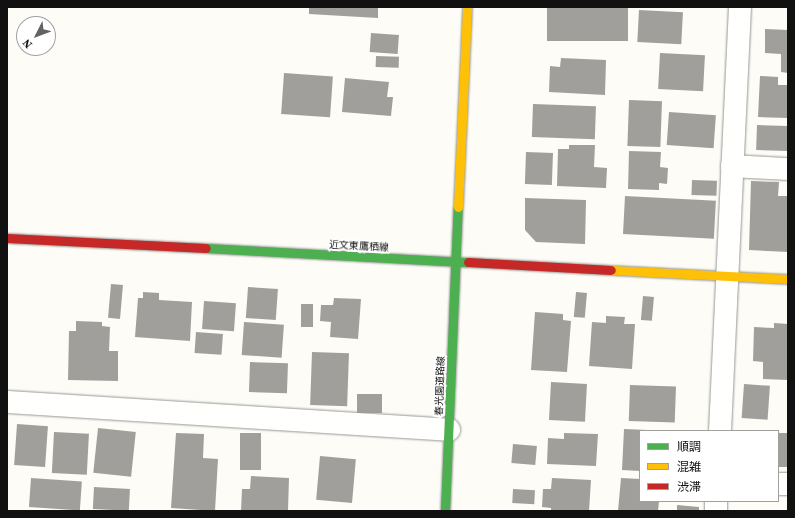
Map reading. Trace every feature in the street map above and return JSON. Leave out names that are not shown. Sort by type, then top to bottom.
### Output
[{"type":"street","points":[[456,262],[467,7]]},
{"type":"street","points":[[720,430],[740,7]]},
{"type":"street","points":[[732,166],[788,168]]},
{"type":"street","name":"近文東鷹栖線","points":[[7,238],[788,279]]},
{"type":"street","name":"春光園道路線","points":[[445,511],[456,262]]},
{"type":"street","points":[[7,402],[449,430]]},
{"type":"building","points":[[309,7],[378,7],[378,18],[309,14]]},
{"type":"building","points":[[547,7],[628,7],[628,41],[547,41]]},
{"type":"building","points":[[639,10],[683,12],[681,44],[637,42]]},
{"type":"building","points":[[765,29],[788,30],[788,73],[781,72],[781,54],[765,53]]},
{"type":"building","points":[[371,33],[399,35],[398,54],[370,52]]},
{"type":"building","points":[[660,53],[705,55],[703,91],[658,89]]},
{"type":"building","points":[[376,56],[399,57],[399,68],[376,67]]},
{"type":"building","points":[[561,58],[606,60],[605,95],[549,92],[550,66],[560,67]]},
{"type":"building","points":[[284,73],[333,76],[330,117],[281,114]]},
{"type":"building","points":[[760,76],[778,77],[778,85],[788,85],[788,118],[758,117]]},
{"type":"building","points":[[345,78],[389,82],[387,97],[393,97],[391,116],[342,112]]},
{"type":"building","points":[[629,100],[662,101],[660,147],[627,146]]},
{"type":"building","points":[[533,104],[596,106],[595,139],[532,137]]},
{"type":"building","points":[[669,112],[716,115],[714,148],[667,145]]},
{"type":"building","points":[[757,125],[788,126],[787,151],[756,150]]},
{"type":"building","points":[[569,145],[595,145],[594,167],[607,168],[606,188],[557,186],[558,149],[569,149]]},
{"type":"building","points":[[629,151],[661,152],[660,167],[668,168],[667,184],[659,183],[659,190],[628,189]]},
{"type":"building","points":[[526,152],[553,153],[552,185],[525,184]]},
{"type":"building","points":[[692,180],[717,181],[716,196],[691,195]]},
{"type":"building","points":[[751,181],[779,182],[778,196],[788,196],[788,252],[749,250]]},
{"type":"building","points":[[625,196],[716,201],[714,239],[623,234]]},
{"type":"building","points":[[525,198],[586,200],[585,244],[536,242],[525,230]]},
{"type":"building","points":[[111,284],[123,285],[120,319],[108,318]]},
{"type":"building","points":[[248,287],[278,289],[276,320],[246,318]]},
{"type":"building","points":[[143,292],[159,293],[159,300],[192,302],[190,341],[135,337],[138,298],[143,298]]},
{"type":"building","points":[[576,292],[587,293],[585,318],[574,317]]},
{"type":"building","points":[[643,296],[654,297],[652,321],[641,320]]},
{"type":"building","points":[[334,298],[361,299],[358,339],[330,337],[331,322],[320,321],[321,305],[333,305]]},
{"type":"building","points":[[204,301],[236,303],[234,331],[202,329]]},
{"type":"building","points":[[301,304],[313,304],[313,327],[301,327]]},
{"type":"building","points":[[535,312],[563,314],[563,320],[571,321],[567,372],[531,370]]},
{"type":"building","points":[[606,316],[625,317],[624,324],[635,324],[632,369],[589,366],[592,322],[606,323]]},
{"type":"building","points":[[76,321],[102,322],[102,326],[110,327],[109,351],[118,351],[118,381],[68,380],[69,331],[76,331]]},
{"type":"building","points":[[244,322],[284,325],[282,358],[242,355]]},
{"type":"building","points":[[774,323],[788,324],[788,380],[763,379],[763,362],[753,361],[754,327],[774,328]]},
{"type":"building","points":[[196,332],[223,334],[221,355],[195,353]]},
{"type":"building","points":[[312,352],[349,353],[347,406],[310,405]]},
{"type":"building","points":[[250,362],[288,363],[287,393],[249,392]]},
{"type":"building","points":[[551,382],[587,384],[585,422],[549,420]]},
{"type":"building","points":[[744,384],[770,386],[768,420],[742,418]]},
{"type":"building","points":[[630,385],[676,387],[675,423],[629,421]]},
{"type":"building","points":[[357,394],[382,394],[382,413],[357,413]]},
{"type":"building","points":[[17,424],[48,426],[45,467],[14,465]]},
{"type":"building","points":[[98,428],[136,432],[131,477],[93,473]]},
{"type":"building","points":[[624,429],[648,430],[639,430],[639,471],[622,470]]},
{"type":"building","points":[[54,432],[89,434],[87,475],[52,473]]},
{"type":"building","points":[[176,433],[204,434],[203,458],[218,459],[215,511],[171,508]]},
{"type":"building","points":[[240,433],[261,433],[261,470],[240,470]]},
{"type":"building","points":[[564,433],[598,434],[596,466],[547,464],[548,438],[564,439]]},
{"type":"building","points":[[779,433],[788,433],[788,467],[779,467]]},
{"type":"building","points":[[513,444],[537,446],[535,465],[511,463]]},
{"type":"building","points":[[320,456],[356,459],[352,503],[316,500]]},
{"type":"building","points":[[251,476],[289,478],[288,511],[241,511],[242,489],[250,489]]},
{"type":"building","points":[[31,478],[82,482],[80,510],[29,507]]},
{"type":"building","points":[[552,478],[591,480],[589,511],[551,511],[551,508],[542,507],[543,489],[551,489]]},
{"type":"building","points":[[621,478],[639,479],[639,502],[659,502],[658,511],[618,511]]},
{"type":"building","points":[[94,487],[130,489],[129,511],[93,509]]},
{"type":"building","points":[[513,489],[535,490],[534,504],[512,503]]},
{"type":"building","points":[[677,505],[699,507],[699,511],[677,511]]},
{"type":"traffic: fast","points":[[445,511],[458,207]]},
{"type":"traffic: fast","points":[[206,248],[468,262]]},
{"type":"traffic: slow","points":[[458,207],[467,7]]},
{"type":"traffic: slow","points":[[611,270],[788,279]]},
{"type":"traffic: jam","points":[[7,238],[206,248]]},
{"type":"traffic: jam","points":[[468,262],[611,270]]}]
